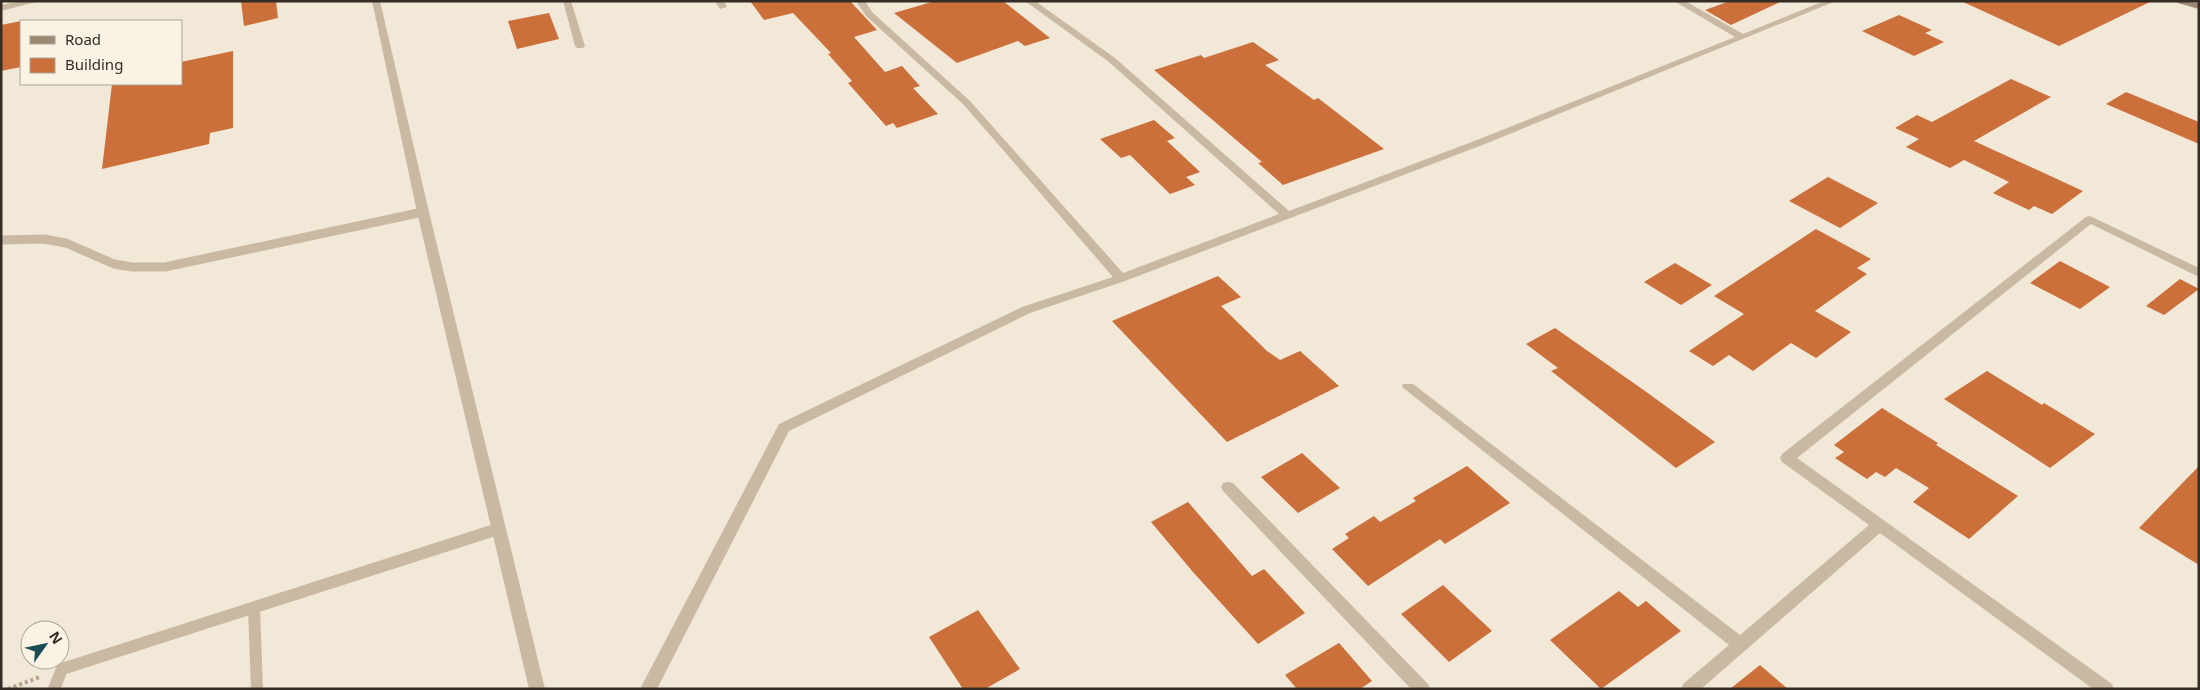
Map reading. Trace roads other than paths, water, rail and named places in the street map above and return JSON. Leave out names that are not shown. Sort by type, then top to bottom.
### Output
[{"type":"street","points":[[1,8],[36,1]]},
{"type":"street","points":[[376,1],[423,212],[537,689]]},
{"type":"street","points":[[567,1],[580,46]]},
{"type":"street","points":[[860,1],[869,14],[967,103],[1121,278]]},
{"type":"street","points":[[1029,1],[1112,60],[1288,216]]},
{"type":"street","points":[[1678,1],[1742,37]]},
{"type":"street","points":[[648,689],[784,428],[1026,310],[1121,278],[1288,216],[1481,142],[1832,1]]},
{"type":"street","points":[[2181,1],[2199,6]]},
{"type":"street","points":[[2106,689],[1787,458],[2090,219],[2199,272]]},
{"type":"street","points":[[1408,387],[1740,644]]},
{"type":"street","points":[[1228,486],[1422,689]]},
{"type":"street","points":[[1689,689],[1880,524]]},
{"type":"lane","points":[[1,240],[44,238],[66,243],[114,264],[132,267],[165,267],[423,212]]},
{"type":"lane","points":[[54,689],[62,669],[498,530]]},
{"type":"lane","points":[[254,608],[257,689]]}]
